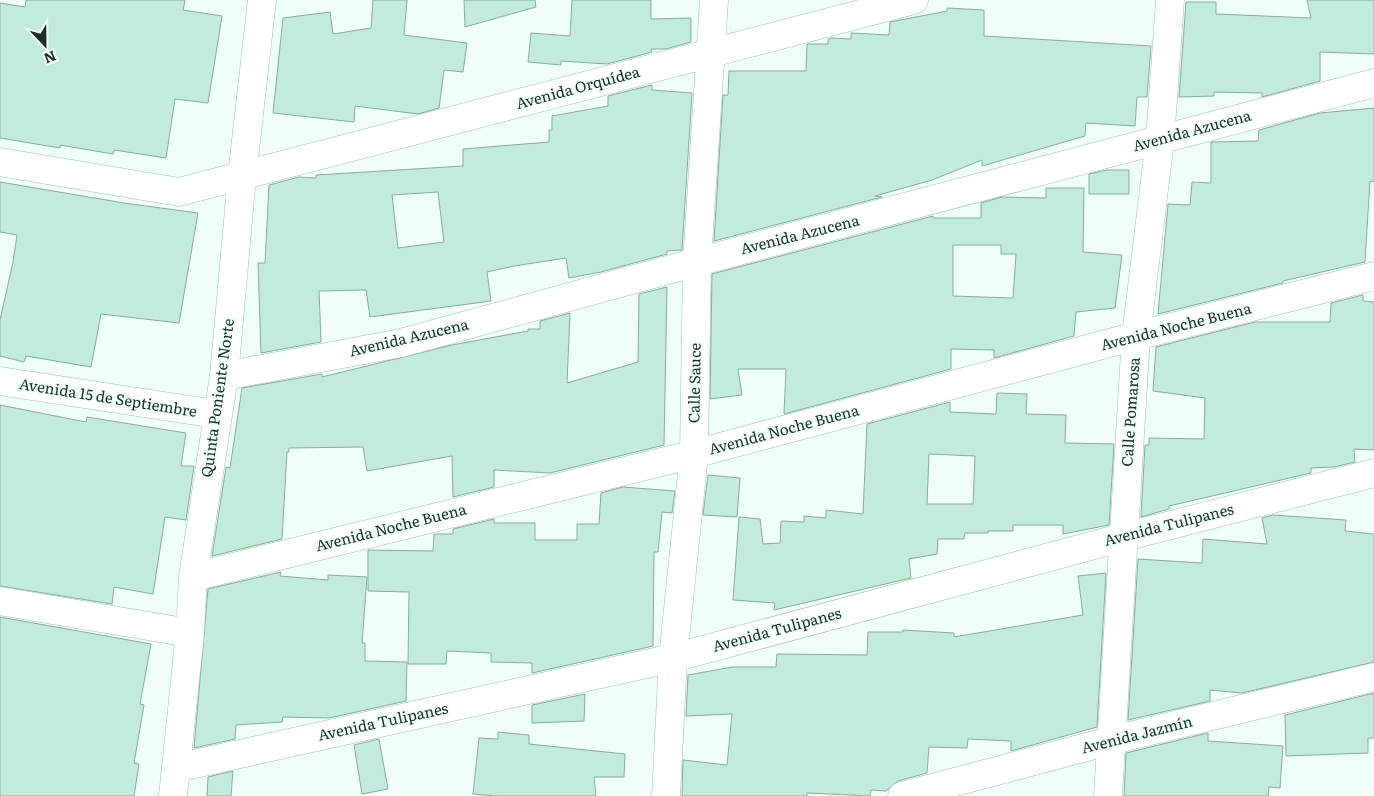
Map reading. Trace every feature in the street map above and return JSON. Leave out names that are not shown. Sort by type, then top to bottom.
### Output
[{"type":"street","name":"Quinta Poniente Norte","points":[[173,796],[190,633],[192,577],[216,414],[224,376],[242,176],[262,0]]},
{"type":"street","name":"Calle Sauce","points":[[666,796],[673,658],[694,454],[696,262],[712,53],[714,0]]},
{"type":"street","name":"Avenida Orquídea","points":[[0,162],[179,192],[914,0]]},
{"type":"street","name":"Calle Pomarosa","points":[[1108,796],[1113,740],[1136,336],[1160,140],[1170,0]]},
{"type":"street","name":"Avenida Azucena","points":[[224,376],[401,343],[696,262],[1374,84]]},
{"type":"street","name":"Avenida Noche Buena","points":[[192,577],[694,454],[1136,336],[1374,276]]},
{"type":"street","name":"Avenida 15 de Septiembre","points":[[0,381],[216,414]]},
{"type":"street","name":"Avenida Tulipanes","points":[[176,768],[673,658],[1124,536],[1374,473]]},
{"type":"street","points":[[0,601],[190,633]]},
{"type":"street","name":"Avenida Jazmín","points":[[902,796],[1113,740],[1374,677]]},
{"type":"building","points":[[26,0],[185,0],[183,10],[222,16],[208,103],[175,99],[166,158],[114,150],[113,154],[60,145],[60,148],[0,138],[0,3],[25,7]]},
{"type":"building","points":[[373,0],[407,0],[404,35],[467,43],[463,72],[444,70],[439,108],[418,114],[355,106],[354,122],[273,113],[283,18],[330,12],[333,34],[371,28]]},
{"type":"building","points":[[464,0],[535,0],[536,7],[465,27]]},
{"type":"building","points":[[572,0],[651,0],[651,19],[691,18],[691,42],[666,49],[651,49],[652,52],[607,64],[561,61],[561,65],[528,62],[531,33],[570,36]]},
{"type":"building","points":[[1307,0],[1374,0],[1374,54],[1320,52],[1320,81],[1262,97],[1262,93],[1214,92],[1214,96],[1179,97],[1186,2],[1216,2],[1216,14],[1311,18]]},
{"type":"building","points":[[947,8],[984,10],[984,36],[1151,46],[1147,97],[1137,97],[1135,126],[1086,123],[1085,136],[982,166],[982,160],[932,180],[875,196],[882,197],[714,241],[723,95],[728,95],[729,71],[806,71],[807,44],[828,44],[828,39],[832,38],[851,39],[851,33],[889,35],[890,22],[947,11]]},
{"type":"building","points":[[652,85],[652,90],[692,93],[682,250],[667,251],[667,254],[601,272],[569,278],[566,258],[514,266],[487,272],[491,301],[370,317],[366,290],[319,291],[321,342],[261,353],[258,263],[265,263],[269,185],[299,177],[316,178],[316,175],[463,166],[463,149],[549,142],[549,130],[552,130],[552,116],[608,106],[608,96]],"holes":[[[438,192],[444,242],[398,248],[392,195]]]},
{"type":"building","points":[[1374,108],[1374,182],[1370,181],[1365,262],[1283,281],[1283,283],[1158,314],[1168,204],[1190,205],[1192,182],[1211,183],[1211,142],[1258,141],[1259,130],[1320,113]]},
{"type":"building","points":[[1107,170],[1129,170],[1129,194],[1089,194],[1089,174]]},
{"type":"building","points":[[0,182],[124,203],[198,213],[179,323],[101,314],[91,367],[26,356],[24,362],[0,356],[0,320],[17,235],[0,232]]},
{"type":"building","points":[[1046,188],[1084,188],[1083,252],[1122,255],[1115,308],[1076,312],[1074,336],[994,358],[994,350],[951,349],[951,369],[784,414],[786,369],[738,369],[742,395],[710,399],[712,274],[933,216],[933,218],[981,218],[981,203],[1002,197],[1046,198]],"holes":[[[953,245],[1001,245],[1001,254],[1016,254],[1013,298],[953,296]]]},
{"type":"building","points":[[667,287],[664,445],[550,473],[494,470],[494,487],[453,497],[452,456],[367,471],[363,447],[289,448],[289,452],[287,452],[282,539],[212,556],[226,467],[230,468],[242,388],[322,374],[322,377],[452,345],[528,331],[528,329],[540,329],[540,321],[570,313],[567,383],[638,362],[639,294]]},
{"type":"building","points":[[1363,295],[1363,301],[1374,302],[1374,450],[1354,449],[1355,462],[1334,467],[1311,468],[1311,473],[1169,506],[1169,509],[1141,517],[1145,445],[1149,445],[1149,438],[1204,439],[1205,398],[1153,391],[1156,347],[1255,322],[1330,322],[1331,303]]},
{"type":"building","points":[[997,393],[1027,394],[1026,414],[1066,415],[1065,443],[1114,444],[1109,525],[1063,534],[1063,525],[1013,525],[1013,531],[965,533],[964,539],[938,539],[937,554],[909,559],[911,578],[774,610],[775,603],[733,600],[739,517],[760,519],[763,544],[780,543],[781,521],[804,522],[804,516],[826,518],[826,510],[863,514],[867,424],[950,402],[950,412],[996,414]],"holes":[[[929,454],[975,456],[973,504],[927,504]]]},
{"type":"building","points":[[0,405],[86,422],[87,417],[186,433],[181,466],[194,466],[186,520],[165,517],[153,594],[114,587],[112,604],[0,586]]},
{"type":"building","points":[[708,475],[740,478],[737,517],[703,515]]},
{"type":"building","points":[[623,487],[675,491],[672,513],[662,512],[658,552],[654,552],[653,646],[532,673],[532,663],[491,662],[491,653],[447,651],[446,664],[408,664],[409,592],[368,591],[368,550],[433,551],[434,534],[453,534],[453,529],[494,519],[494,523],[535,523],[535,540],[577,540],[577,524],[599,524],[601,493]]},
{"type":"building","points":[[1273,515],[1346,520],[1345,531],[1374,534],[1374,662],[1242,693],[1210,690],[1210,701],[1128,720],[1138,559],[1202,563],[1203,539],[1267,544],[1262,518]]},
{"type":"building","points":[[281,572],[280,576],[328,580],[328,575],[367,577],[362,643],[365,643],[365,661],[407,662],[406,701],[329,718],[283,717],[282,722],[236,725],[235,739],[194,748],[208,589]]},
{"type":"building","points":[[1106,573],[1097,727],[1011,751],[1011,741],[968,739],[967,748],[929,747],[927,773],[898,781],[886,791],[871,790],[870,796],[807,793],[807,796],[682,796],[683,760],[727,765],[732,714],[686,716],[688,675],[732,667],[776,667],[777,654],[867,655],[868,632],[903,632],[903,630],[954,633],[954,637],[1083,615],[1078,576]]},
{"type":"building","points":[[0,617],[151,644],[140,704],[144,705],[134,763],[139,764],[134,796],[0,796]]},
{"type":"building","points":[[1374,693],[1374,738],[1368,738],[1368,753],[1286,756],[1285,715]]},
{"type":"building","points":[[585,694],[584,721],[532,723],[532,705]]},
{"type":"building","points":[[498,732],[529,735],[529,744],[625,754],[624,777],[594,777],[596,796],[497,796],[473,794],[479,738],[498,739]]},
{"type":"building","points":[[1208,733],[1208,741],[1283,746],[1280,788],[1269,787],[1268,796],[1124,796],[1126,753]]},
{"type":"building","points":[[379,739],[388,789],[362,794],[354,745]]},
{"type":"building","points":[[233,771],[231,796],[207,796],[208,777]]}]
